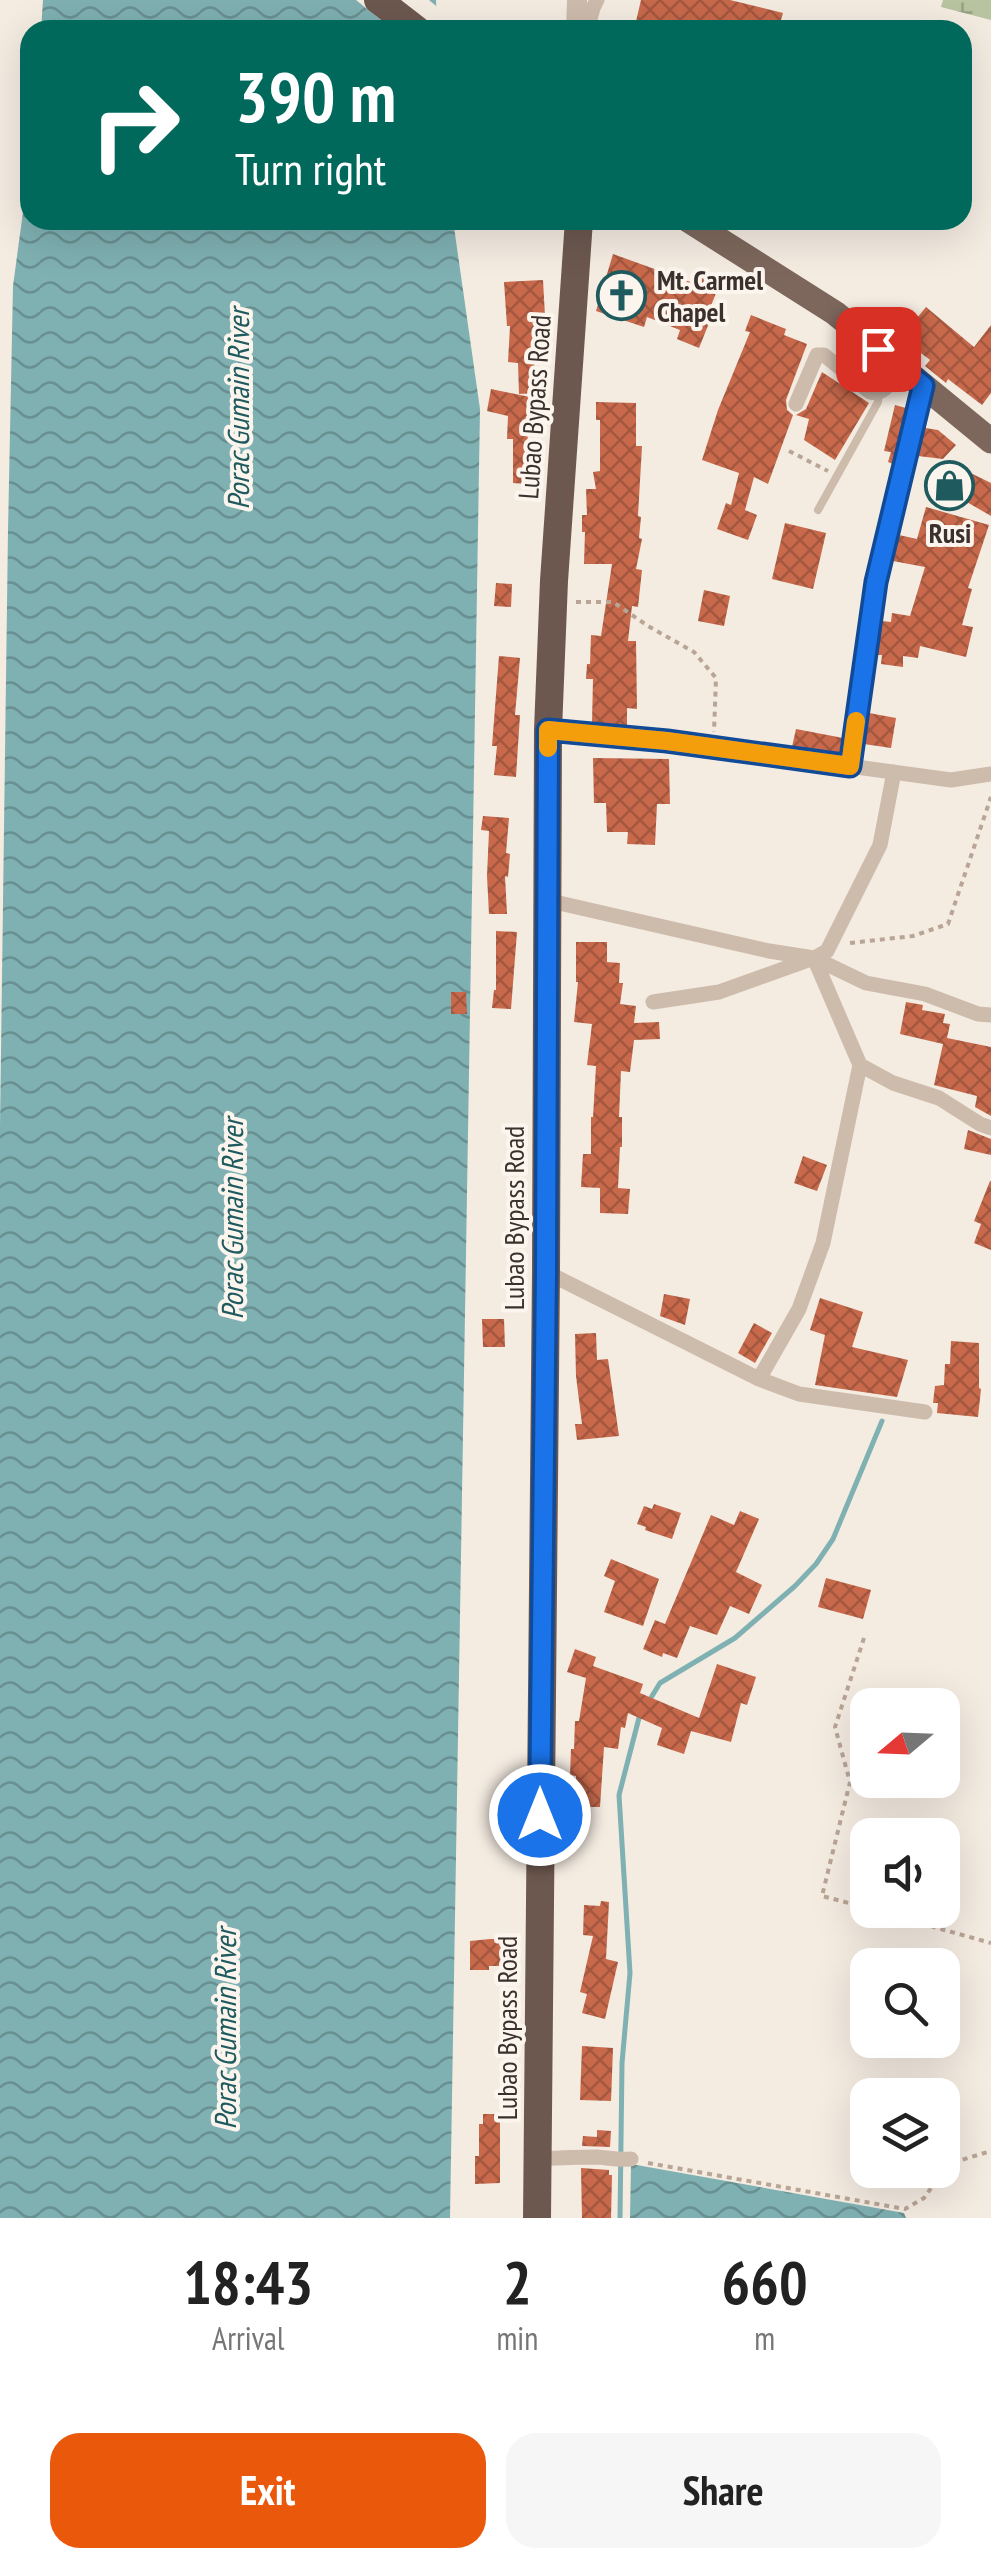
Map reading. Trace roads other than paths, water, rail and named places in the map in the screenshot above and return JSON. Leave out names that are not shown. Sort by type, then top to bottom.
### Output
[{"type":"highway","points":[[378,0],[404,20]]},
{"type":"highway","points":[[403,0],[428,20]]},
{"type":"highway","name":"Lubao Bypass Road","points":[[536,2218],[548,730],[578,230]]},
{"type":"main road","points":[[704,230],[835,313],[991,442]]},
{"type":"street","points":[[796,404],[817,355],[870,392],[880,394],[900,366]]},
{"type":"street","points":[[850,766],[876,582],[923,386]]},
{"type":"street","points":[[548,730],[667,741],[951,780],[991,774]]},
{"type":"street","points":[[654,1002],[719,992],[821,954],[880,844],[894,772]]},
{"type":"street","points":[[546,900],[770,951],[821,954],[866,982],[925,994],[978,1014],[991,1014]]},
{"type":"street","points":[[760,1380],[799,1310],[822,1243],[860,1065],[821,954]]},
{"type":"street","points":[[860,1065],[892,1083],[939,1098],[991,1128]]},
{"type":"street","points":[[546,1272],[760,1380],[799,1394],[925,1412]]},
{"type":"street","points":[[538,2158],[624,2160]]},
{"type":"lane","points":[[818,510],[880,394]]},
{"type":"water","points":[[43,0],[436,0],[437,20],[42,20]]},
{"type":"water","name":"Porac Gumain River","points":[[21,230],[454,230],[480,409],[450,2218],[0,2218],[0,1127],[13,286]]},
{"type":"water","points":[[631,2164],[904,2213],[906,2218],[630,2218]]},
{"type":"waterway","points":[[649,1701],[660,1683],[735,1638],[816,1564],[833,1539],[882,1421]]},
{"type":"waterway","points":[[620,2218],[622,2063],[630,1973],[619,1795],[640,1714]]},
{"type":"place","name":"Mt. Carmel Chapel","points":[[622,295]]},
{"type":"place","name":"Rusi","points":[[950,485]]}]
